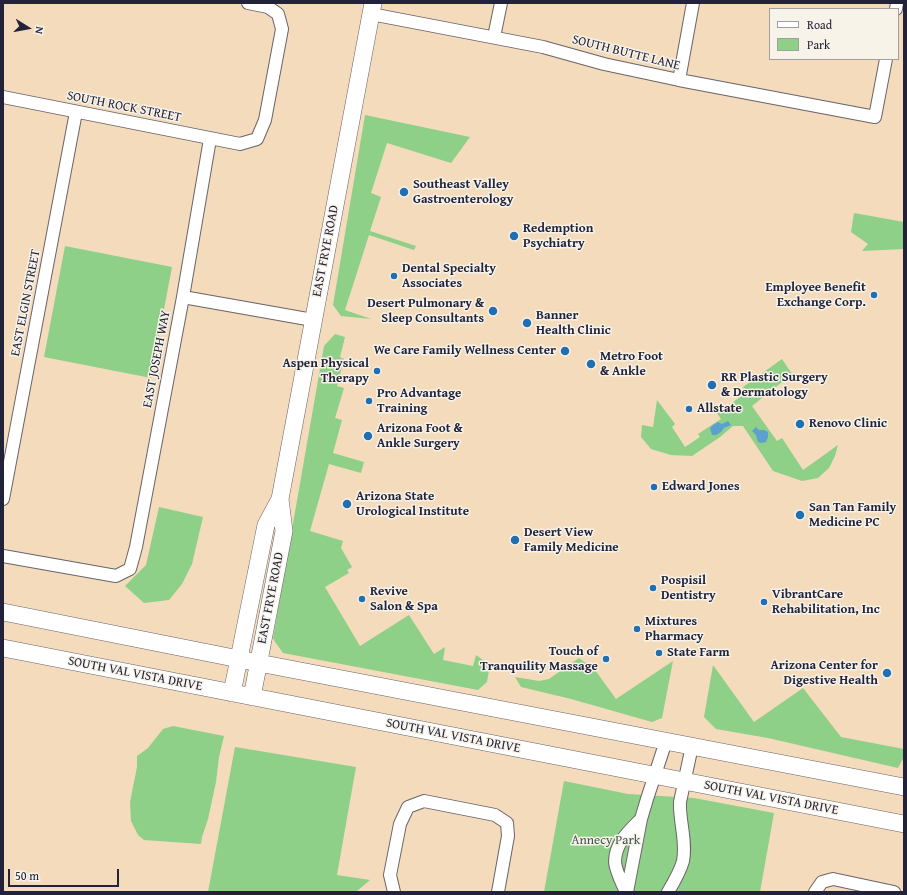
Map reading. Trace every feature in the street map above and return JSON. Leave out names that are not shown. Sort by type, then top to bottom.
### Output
[{"type":"main road","name":"EAST FRYE ROAD","points":[[252,697],[284,531],[280,499],[372,8]]},
{"type":"main road","name":"EAST FRYE ROAD","points":[[232,693],[266,525],[280,499]]},
{"type":"main road","points":[[3,612],[259,663],[904,787]]},
{"type":"main road","name":"SOUTH VAL VISTA DRIVE","points":[[3,648],[904,824]]},
{"type":"street","name":"SOUTH ROCK STREET","points":[[3,97],[240,144],[257,139],[264,120],[282,29],[278,14],[268,7],[248,3]]},
{"type":"street","points":[[494,37],[501,3]]},
{"type":"street","points":[[679,80],[693,3]]},
{"type":"street","name":"SOUTH BUTTE LANE","points":[[372,8],[543,47],[604,64],[679,80],[875,117],[886,60]]},
{"type":"street","name":"EAST ELGIN STREET","points":[[3,499],[76,112]]},
{"type":"street","name":"EAST JOSEPH WAY","points":[[3,556],[116,576],[130,569],[136,547],[183,297],[210,139]]},
{"type":"street","points":[[183,297],[313,320]]},
{"type":"street","points":[[626,892],[641,819],[666,741]]},
{"type":"street","points":[[668,892],[679,873],[683,861],[684,845],[680,802],[692,746]]},
{"type":"street","points":[[394,892],[390,875],[400,824],[408,807],[424,801],[495,815],[507,823],[508,836],[498,892]]},
{"type":"street","points":[[626,892],[615,862],[617,848],[624,836],[641,819]]},
{"type":"street","points":[[815,892],[822,882],[833,879],[894,892]]},
{"type":"green space","points":[[365,115],[470,137],[451,163],[387,143],[371,193],[381,197],[370,231],[416,246],[414,250],[369,235],[345,310],[371,319],[341,316],[333,305]]},
{"type":"green space","points":[[854,213],[904,222],[904,249],[862,251],[868,244],[851,232]]},
{"type":"green space","points":[[65,246],[172,267],[151,378],[44,357]]},
{"type":"green space","points":[[335,334],[345,337],[340,357],[344,359],[337,386],[344,388],[335,418],[342,420],[333,453],[364,462],[361,473],[329,464],[310,531],[343,541],[341,548],[352,567],[347,570],[349,573],[325,587],[360,646],[409,615],[434,654],[445,647],[443,660],[473,666],[476,655],[490,665],[487,682],[478,690],[283,653],[273,638],[324,346]]},
{"type":"green space","points":[[782,359],[792,374],[752,406],[777,441],[782,438],[803,470],[838,445],[835,456],[829,468],[818,478],[802,481],[773,471],[743,426],[733,426],[720,437],[692,456],[671,455],[651,449],[641,437],[642,425],[653,427],[657,400],[675,424],[672,427],[685,447],[700,437],[698,434],[721,419],[717,413],[746,393],[743,387]]},
{"type":"green space","points":[[159,507],[203,517],[192,564],[182,584],[169,600],[144,603],[125,586],[146,565]]},
{"type":"green space","points":[[579,658],[595,670],[616,699],[673,661],[662,718],[652,722],[571,699],[521,687],[515,677],[539,681],[549,679]]},
{"type":"green space","points":[[713,665],[754,722],[803,688],[841,737],[904,749],[904,757],[898,768],[768,738],[716,729],[704,717]]},
{"type":"green space","points":[[173,726],[224,736],[219,757],[216,782],[201,844],[144,840],[138,835],[131,821],[130,802],[137,767],[137,756],[148,748],[163,729]]},
{"type":"green space","points":[[235,747],[356,767],[337,875],[370,880],[356,892],[208,892]]},
{"type":"green space","name":"Annecy Park","points":[[564,781],[628,794],[694,798],[774,813],[760,892],[544,892]]},
{"type":"water","points":[[728,421],[731,425],[724,428],[716,435],[712,435],[710,428],[713,425],[718,422],[722,424]]},
{"type":"water","points":[[756,427],[759,430],[768,432],[766,442],[758,442],[756,435],[752,431]]},
{"type":"place","name":"Southeast Valley Gastroenterology","points":[[404,192]]},
{"type":"place","name":"Redemption Psychiatry","points":[[514,236]]},
{"type":"place","name":"Dental Specialty Associates","points":[[394,276]]},
{"type":"place","name":"Employee Benefit Exchange Corp.","points":[[874,295]]},
{"type":"place","name":"Desert Pulmonary & Sleep Consultants","points":[[493,311]]},
{"type":"place","name":"Banner Health Clinic","points":[[527,323]]},
{"type":"place","name":"We Care Family Wellness Center","points":[[565,351]]},
{"type":"place","name":"Metro Foot & Ankle","points":[[591,364]]},
{"type":"place","name":"Aspen Physical Therapy","points":[[377,371]]},
{"type":"place","name":"RR Plastic Surgery & Dermatology","points":[[712,385]]},
{"type":"place","name":"Pro Advantage Training","points":[[369,401]]},
{"type":"place","name":"Allstate","points":[[689,409]]},
{"type":"place","name":"Renovo Clinic","points":[[800,424]]},
{"type":"place","name":"Arizona Foot & Ankle Surgery","points":[[368,436]]},
{"type":"place","name":"Edward Jones","points":[[654,487]]},
{"type":"place","name":"Arizona State Urological Institute","points":[[347,504]]},
{"type":"place","name":"San Tan Family Medicine PC","points":[[800,515]]},
{"type":"place","name":"Desert View Family Medicine","points":[[515,540]]},
{"type":"place","name":"Pospisil Dentistry","points":[[653,588]]},
{"type":"place","name":"Revive Salon & Spa","points":[[362,599]]},
{"type":"place","name":"VibrantCare Rehabilitation, Inc","points":[[764,602]]},
{"type":"place","name":"Mixtures Pharmacy","points":[[637,629]]},
{"type":"place","name":"State Farm","points":[[659,653]]},
{"type":"place","name":"Touch of Tranquility Massage","points":[[606,659]]},
{"type":"place","name":"Arizona Center for Digestive Health","points":[[887,673]]}]
